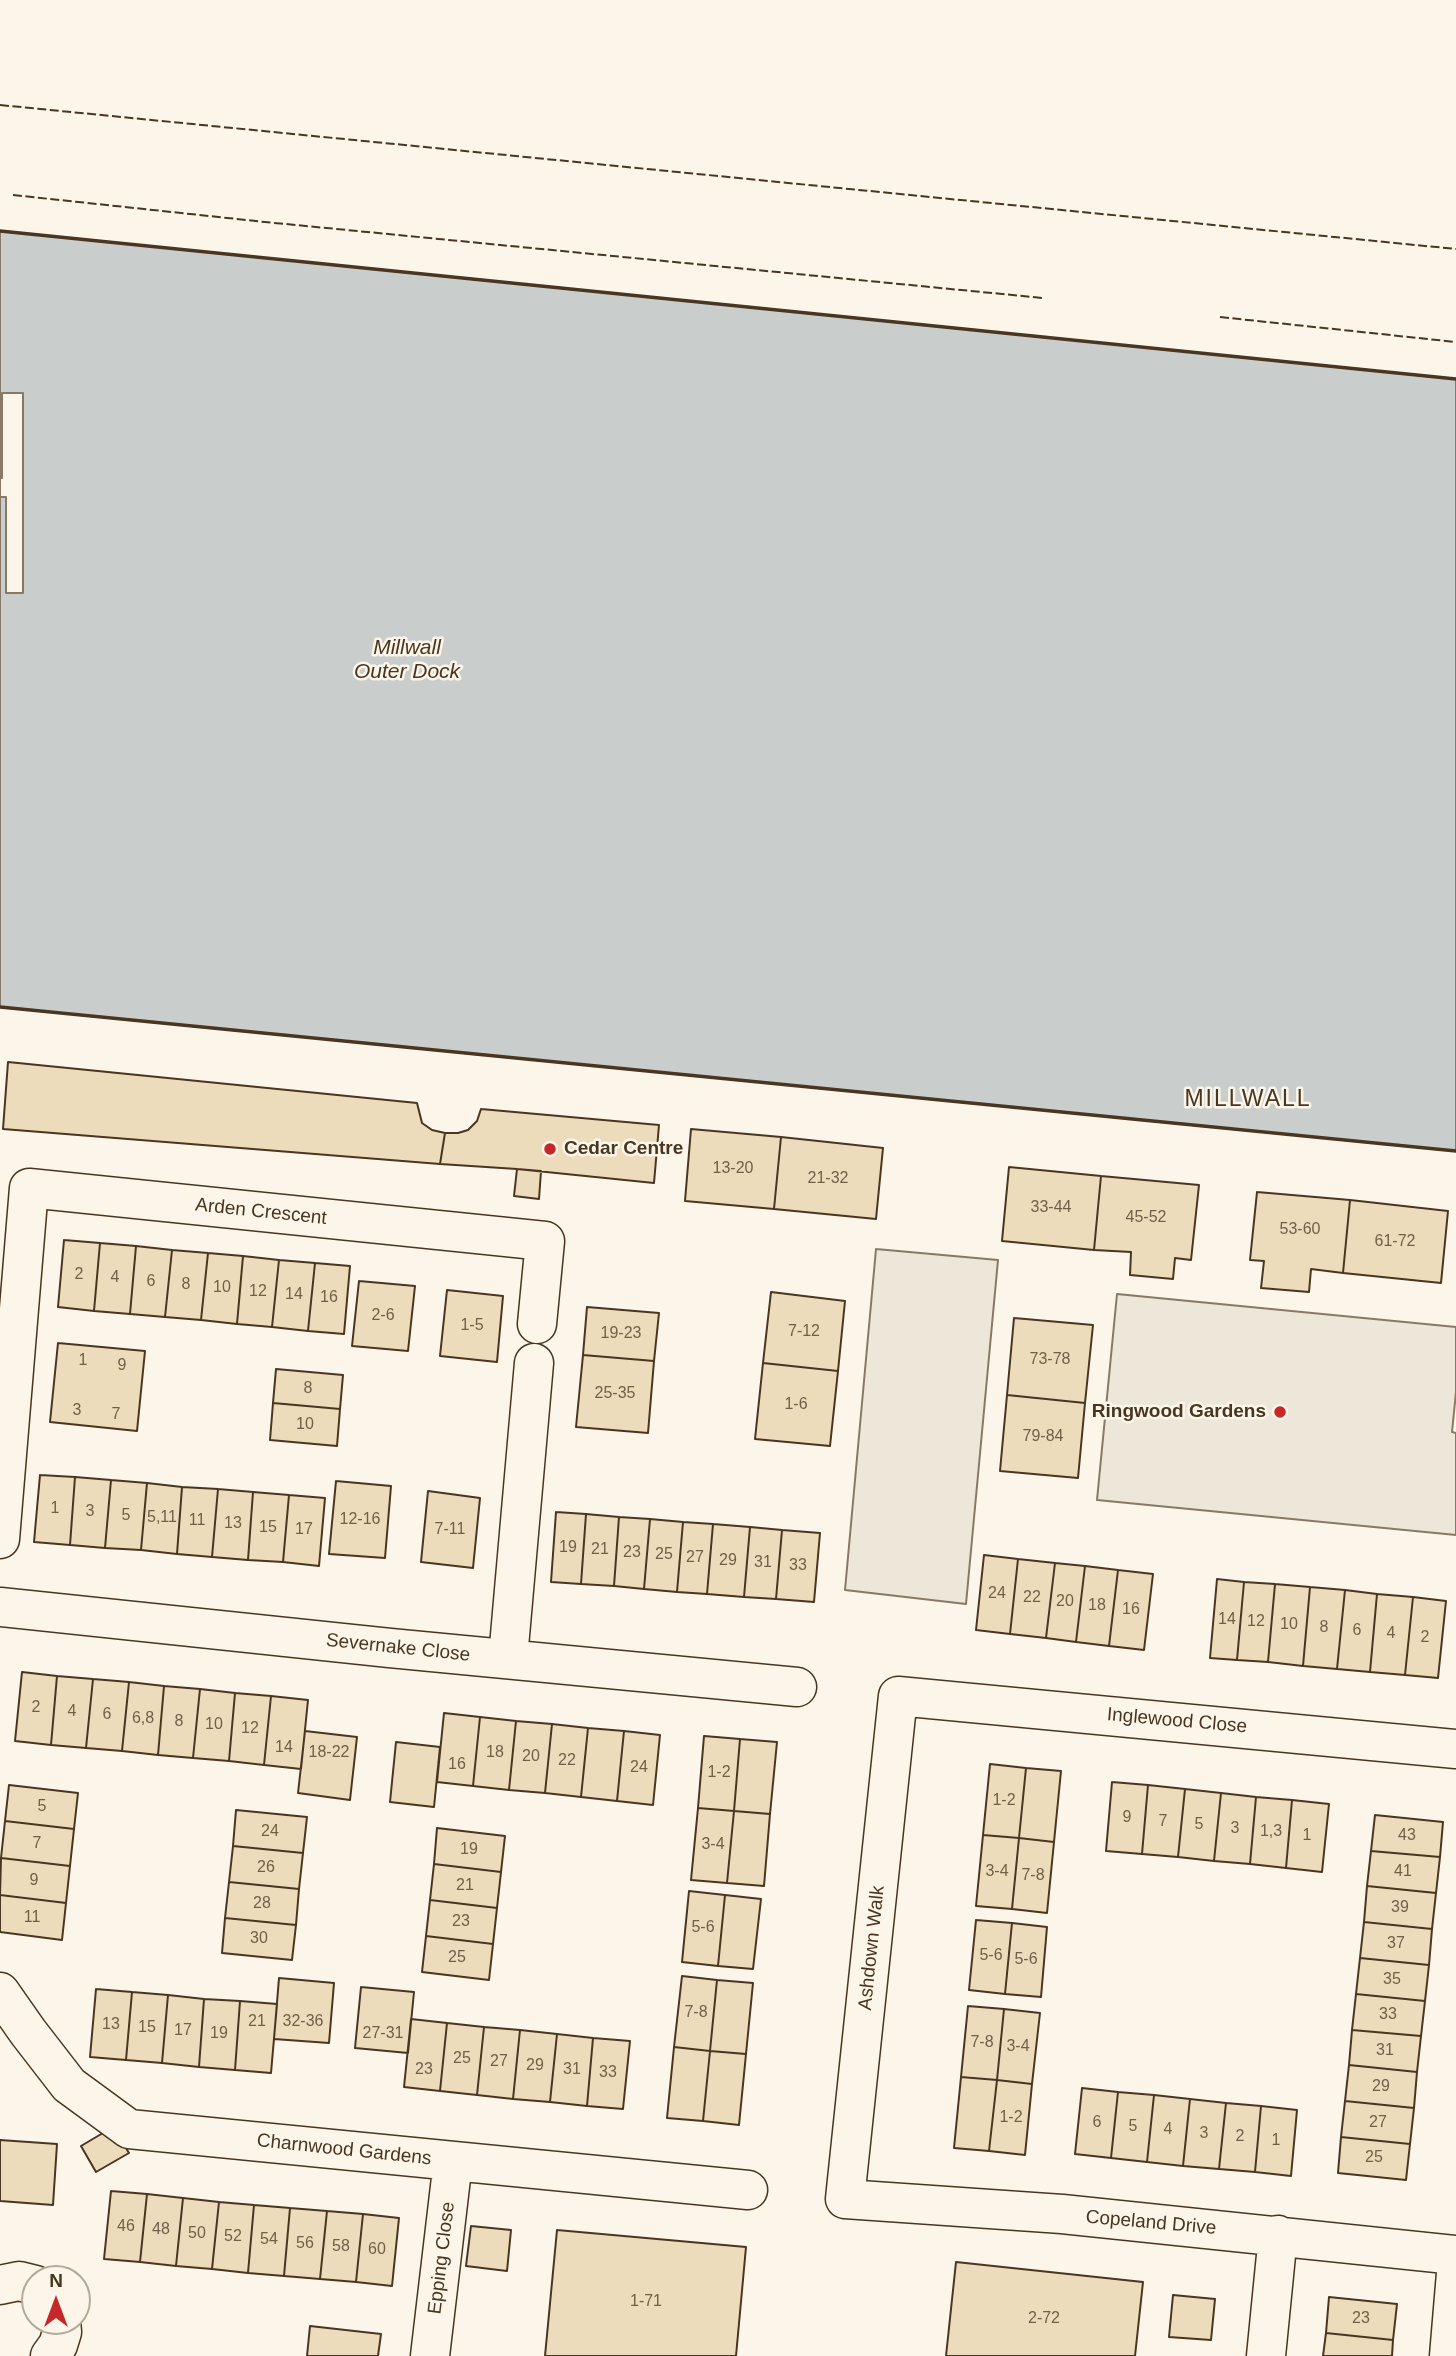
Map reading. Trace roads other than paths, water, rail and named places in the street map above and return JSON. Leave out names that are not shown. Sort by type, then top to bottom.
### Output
[{"type":"street","name":"Arden Crescent","points":[[9,1322],[29,1188],[545,1241],[537,1324]]},
{"type":"street","points":[[0,1539],[9,1322]]},
{"type":"street","points":[[508,1658],[534,1363]]},
{"type":"street","name":"Severnake Close","points":[[0,1607],[797,1687]]},
{"type":"street","name":"Inglewood Close","points":[[898,1696],[1456,1749]]},
{"type":"street","name":"Ashdown Walk","points":[[845,2199],[898,1696]]},
{"type":"street","name":"Charnwood Gardens","points":[[0,1992],[27,2032],[69,2085],[129,2129],[748,2190]]},
{"type":"street","name":"Epping Close","points":[[430,2356],[453,2161]]},
{"type":"street","name":"Copeland Drive","points":[[845,2199],[1062,2214],[1456,2255]]},
{"type":"street","points":[[1266,2356],[1278,2235]]},
{"type":"street","points":[[1449,2356],[1456,2273]]},
{"type":"street","points":[[0,2284],[21,2282]]},
{"type":"street","points":[[50,2356],[58,2346],[61,2335]]},
{"type":"water","name":"Millwall Outer Dock","points":[[0,231],[1456,379],[1456,1151],[0,1007]]},
{"type":"place","name":"Cedar Centre","points":[[550,1149]]},
{"type":"place","name":"Ringwood Gardens","points":[[1280,1412]]},
{"type":"district","name":"MILLWALL","points":[[1248,1100]]}]
